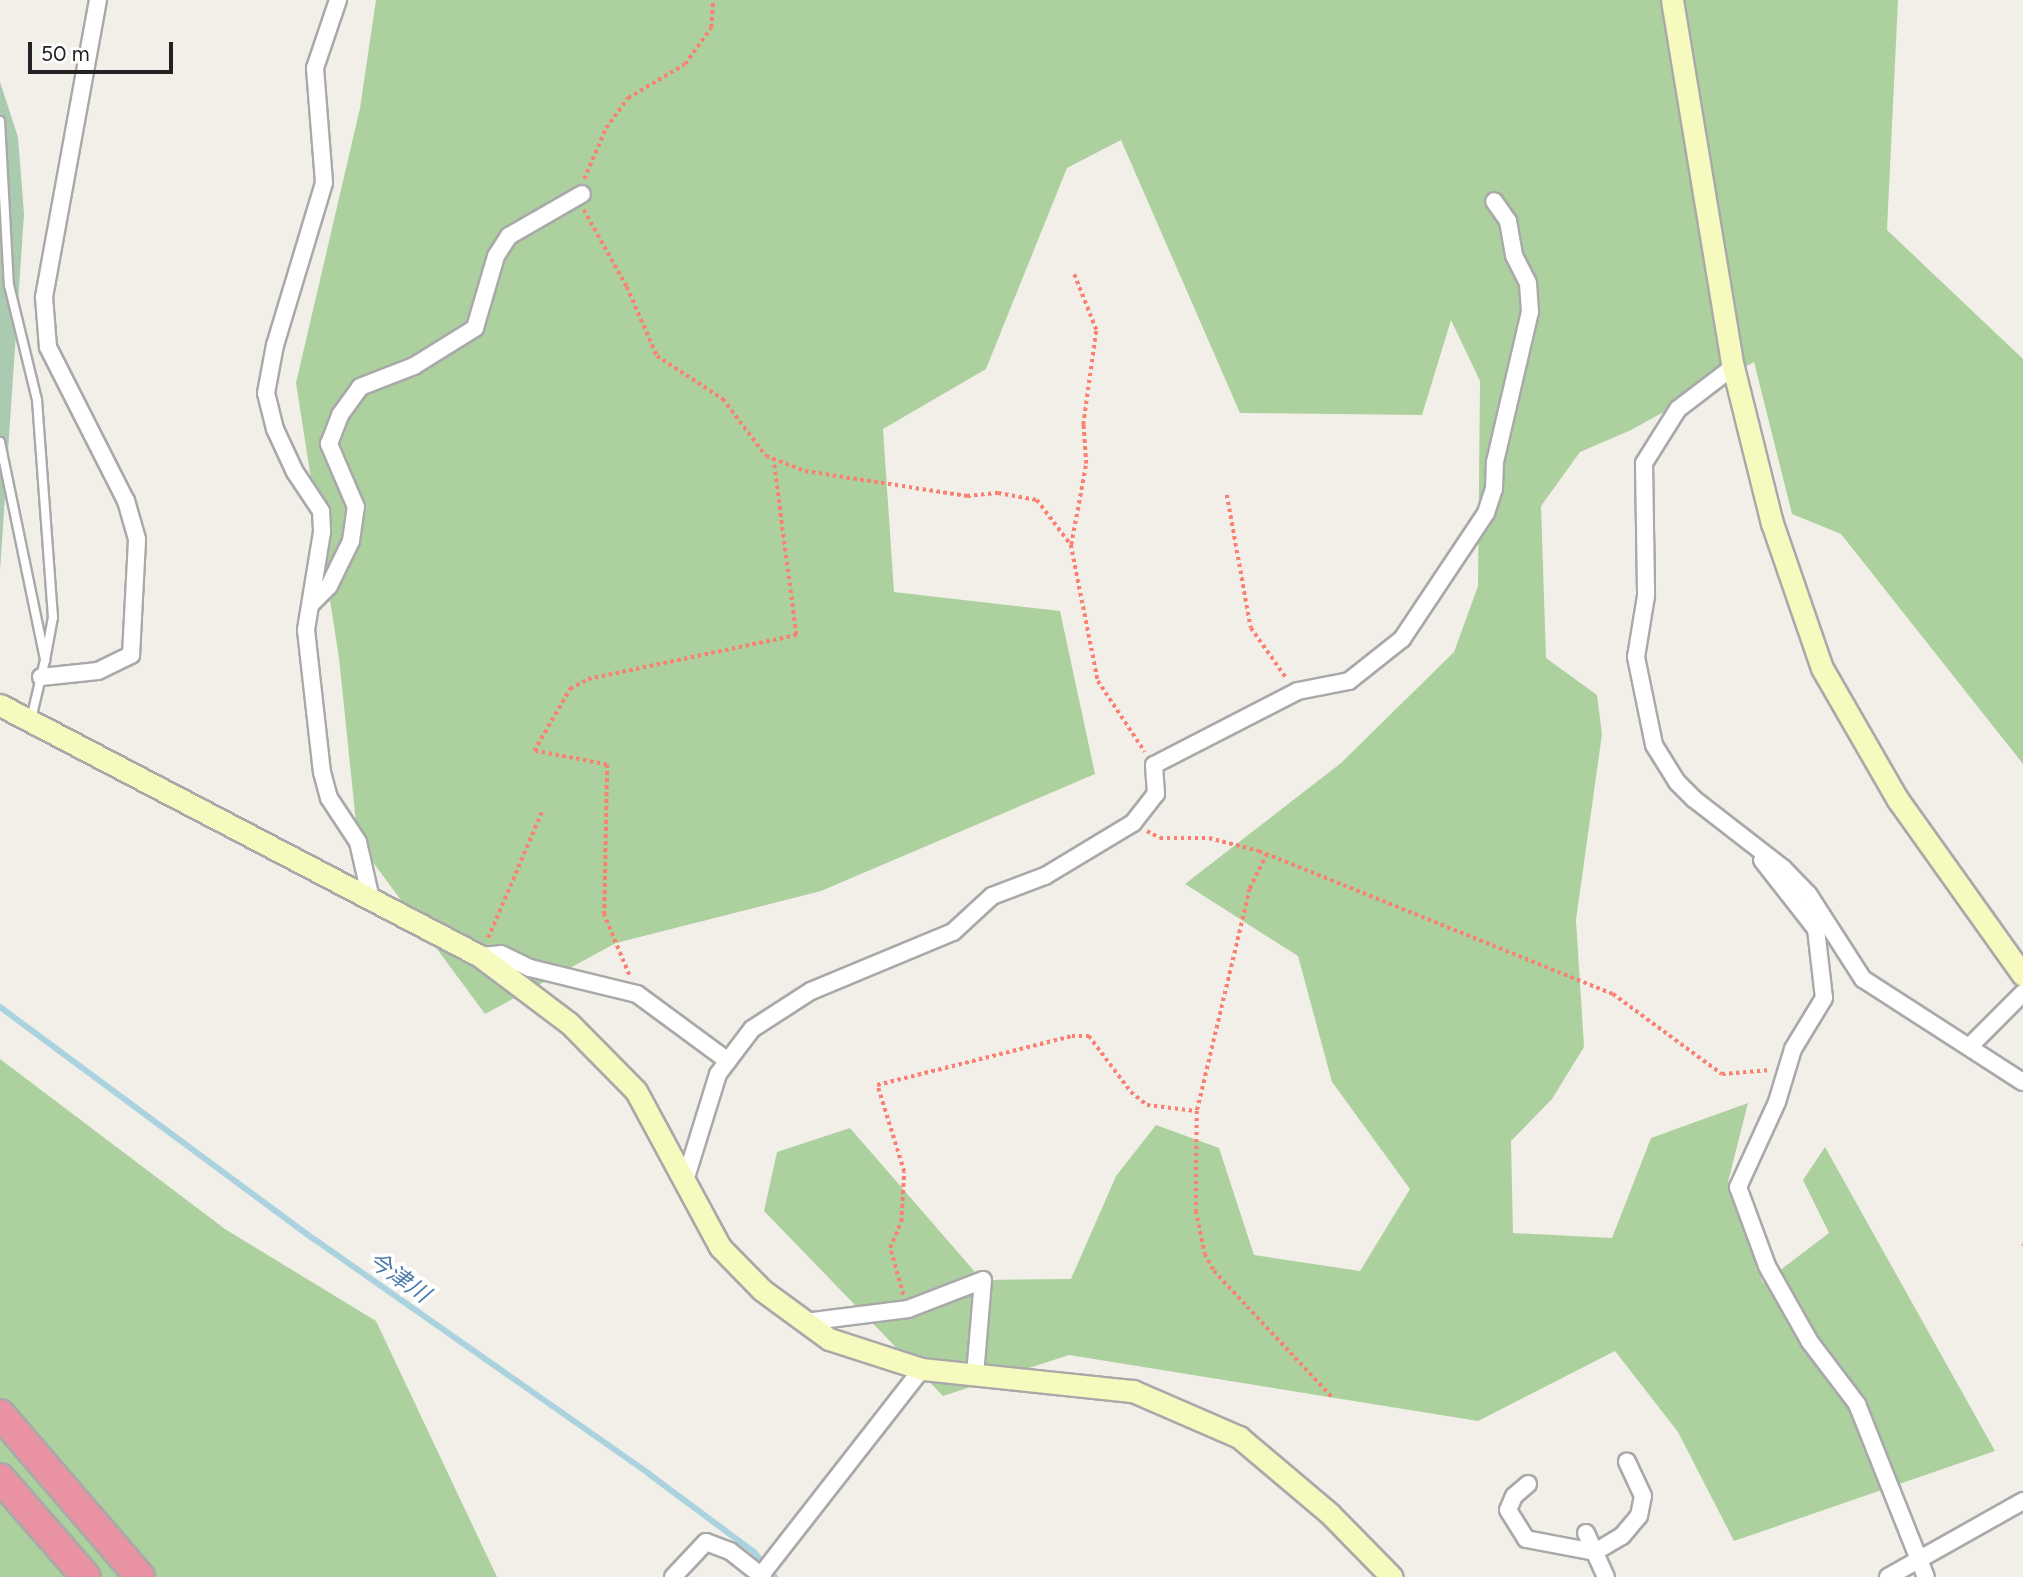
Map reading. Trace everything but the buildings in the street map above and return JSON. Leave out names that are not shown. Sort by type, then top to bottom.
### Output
[{"type":"highway","points":[[0,1414],[139,1577]]},
{"type":"highway","points":[[0,1478],[86,1577]]},
{"type":"street","points":[[41,677],[98,671],[131,655],[137,539],[126,500],[48,347],[44,298],[98,0]]},
{"type":"street","points":[[338,0],[315,68],[324,183],[275,345],[266,393],[275,429],[295,472],[321,510],[312,604],[306,630],[322,772],[330,798],[358,842],[371,899]]},
{"type":"street","points":[[1672,0],[1734,367],[1772,523],[1822,668],[1898,800],[2023,975]]},
{"type":"street","points":[[312,604],[329,586],[351,541],[356,506],[329,444],[340,415],[360,387],[414,366],[475,328],[496,257],[509,236],[582,194]]},
{"type":"street","points":[[684,1184],[718,1073],[752,1029],[783,1006],[953,932],[992,896],[1045,876],[1133,823],[1156,794],[1154,765],[1298,691],[1349,681],[1402,639],[1486,513],[1530,312],[1528,283],[1514,255],[1508,221],[1494,201]]},
{"type":"street","points":[[1734,367],[1678,409],[1644,463],[1646,596],[1636,657],[1645,710],[1664,764],[1694,799],[1751,842],[1809,895],[1863,979],[1970,1045],[2023,1082]]},
{"type":"street","points":[[0,705],[480,957],[569,1023],[636,1091],[720,1247],[762,1290],[830,1339],[922,1369],[1133,1391],[1239,1437],[1330,1514],[1392,1577]]},
{"type":"street","points":[[1751,842],[1806,914],[1820,944],[1824,998],[1793,1049],[1738,1187],[1767,1266],[1810,1342],[1857,1404],[1926,1577]]},
{"type":"street","points":[[480,957],[501,954],[530,968],[637,994],[728,1061]]},
{"type":"street","points":[[1970,1045],[2023,993]]},
{"type":"street","points":[[806,1322],[901,1311],[982,1280],[975,1375]]},
{"type":"street","points":[[673,1577],[706,1542],[730,1551],[762,1576],[922,1369]]},
{"type":"street","points":[[1528,1484],[1514,1496],[1508,1510],[1526,1539],[1595,1552],[1622,1536],[1639,1516],[1643,1496],[1627,1461]]},
{"type":"street","points":[[1888,1577],[2023,1501]]},
{"type":"street","points":[[1586,1533],[1606,1577]]},
{"type":"lane","points":[[0,121],[9,285],[37,400],[52,617],[46,660],[31,722]]},
{"type":"lane","points":[[0,442],[46,660]]},
{"type":"path","points":[[713,0],[711,28],[685,64],[628,99],[606,128],[585,175],[582,194],[589,225],[627,287],[657,356],[723,399],[754,442],[773,459],[805,471],[967,496],[1021,495],[1037,500],[1071,545]]},
{"type":"path","points":[[1073,272],[1096,330],[1083,425],[1086,464],[1071,545],[1098,681],[1154,765]]},
{"type":"path","points":[[637,994],[604,915],[607,765],[534,751],[570,689],[588,680],[796,635],[773,459]]},
{"type":"path","points":[[1227,495],[1251,628],[1298,691]]},
{"type":"path","points":[[480,957],[543,809]]},
{"type":"path","points":[[1133,823],[1160,838],[1209,838],[1267,854],[1612,994],[1722,1073],[1757,1074],[1789,1064]]},
{"type":"path","points":[[1267,854],[1250,889],[1197,1111],[1194,1173],[1205,1255],[1226,1285],[1333,1398]]},
{"type":"path","points":[[901,1311],[903,1292],[890,1248],[901,1222],[904,1172],[877,1085],[1072,1036],[1089,1036],[1131,1092],[1147,1105],[1197,1111]]},
{"type":"green space","points":[[376,0],[1898,0],[1887,230],[2023,359],[2023,764],[1841,534],[1792,514],[1754,362],[1631,430],[1580,452],[1541,506],[1546,658],[1597,695],[1602,734],[1576,920],[1584,1047],[1552,1099],[1511,1141],[1513,1233],[1612,1238],[1651,1138],[1748,1103],[1728,1182],[1763,1283],[1829,1233],[1803,1180],[1825,1147],[1995,1451],[1734,1541],[1678,1432],[1615,1351],[1478,1421],[1069,1355],[943,1396],[764,1211],[777,1152],[850,1128],[982,1280],[1071,1279],[1116,1176],[1156,1125],[1219,1148],[1254,1255],[1360,1271],[1410,1189],[1332,1082],[1298,956],[1185,884],[1341,763],[1454,652],[1478,586],[1480,381],[1451,320],[1422,415],[1240,413],[1121,140],[1067,168],[986,369],[883,429],[894,592],[1060,611],[1095,774],[821,891],[616,943],[485,1014],[358,842],[339,658],[296,383],[360,108]]},
{"type":"green space","points":[[0,82],[18,137],[24,214],[0,571]]},
{"type":"green space","points":[[0,1059],[225,1229],[376,1321],[497,1577],[0,1577]]},
{"type":"waterway","name":"今津川","points":[[0,1007],[314,1239],[649,1474],[754,1552],[775,1577]]}]
